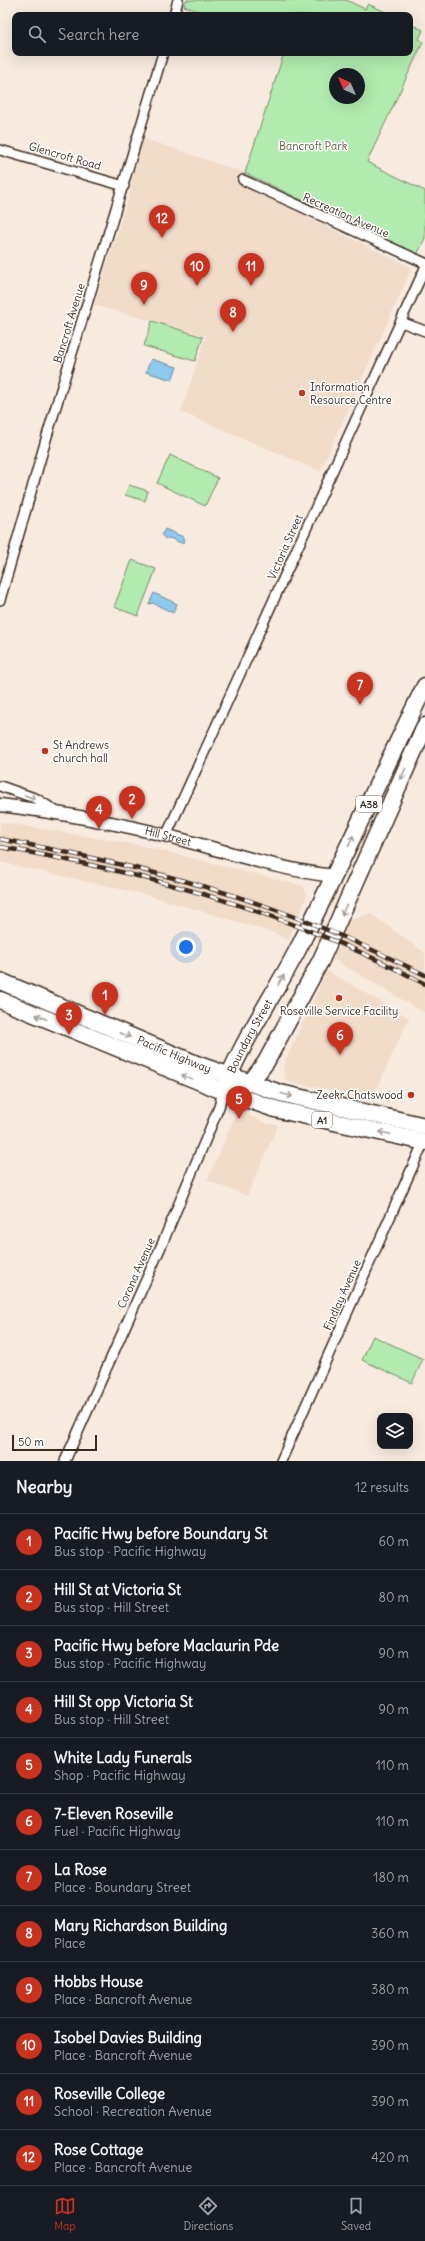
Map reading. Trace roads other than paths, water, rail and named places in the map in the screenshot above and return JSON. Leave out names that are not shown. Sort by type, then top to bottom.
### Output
[{"type":"highway","name":"Boundary Street","points":[[223,1091],[238,1054],[296,954],[425,686]]},
{"type":"highway","name":"Boundary Street","points":[[223,1091],[250,1083],[266,1062],[321,960],[423,736]]},
{"type":"highway","name":"Pacific Highway","points":[[0,981],[89,1020],[228,1076],[297,1098],[425,1126]]},
{"type":"highway","name":"Pacific Highway","points":[[0,1000],[223,1091],[284,1111],[424,1141]]},
{"type":"street","points":[[175,12],[178,0]]},
{"type":"street","name":"Bancroft Avenue","points":[[0,600],[47,436],[124,186],[162,56]]},
{"type":"street","name":"Glencroft Road","points":[[0,150],[124,186]]},
{"type":"street","name":"Recreation Avenue","points":[[243,180],[257,188],[425,263]]},
{"type":"street","name":"Victoria Street","points":[[166,836],[425,268]]},
{"type":"street","points":[[401,322],[425,331]]},
{"type":"street","points":[[403,732],[423,736]]},
{"type":"street","points":[[0,786],[37,799],[58,813]]},
{"type":"street","name":"Hill Street","points":[[0,805],[58,813],[166,836],[286,867],[334,876]]},
{"type":"street","name":"Corona Avenue","points":[[64,1461],[163,1242],[218,1107],[223,1091]]},
{"type":"street","name":"Findlay Avenue","points":[[281,1461],[424,1141]]},
{"type":"water","points":[[151,359],[177,367],[172,380],[146,372]]},
{"type":"water","points":[[165,529],[183,537],[183,540],[185,539],[184,542],[181,543],[170,538],[165,539],[162,535]]},
{"type":"water","points":[[154,593],[177,604],[173,613],[153,603],[149,604]]},
{"type":"railway","points":[[0,839],[145,870],[217,890],[305,921],[425,975]]},
{"type":"railway","points":[[0,847],[110,869],[164,883],[271,916],[323,936],[375,959],[425,984]]},
{"type":"place","name":"Rose Cottage","points":[[162,238]]},
{"type":"place","name":"Isobel Davies Building","points":[[197,286]]},
{"type":"place","name":"Roseville College","points":[[251,286]]},
{"type":"place","name":"Hobbs House","points":[[144,305]]},
{"type":"place","name":"Mary Richardson Building","points":[[233,332]]},
{"type":"place","name":"Information Resource Centre","points":[[302,393]]},
{"type":"place","name":"La Rose","points":[[360,705]]},
{"type":"place","name":"St Andrews church hall","points":[[45,751]]},
{"type":"place","name":"Hill St at Victoria St","points":[[132,819]]},
{"type":"place","name":"Hill St opp Victoria St","points":[[99,829]]},
{"type":"place","name":"Roseville Service Facility","points":[[339,998]]},
{"type":"place","name":"Pacific Hwy before Boundary St","points":[[105,1015]]},
{"type":"place","name":"Pacific Hwy before Maclaurin Pde","points":[[69,1035]]},
{"type":"place","name":"7-Eleven Roseville","points":[[340,1055]]},
{"type":"place","name":"Zeekr Chatswood","points":[[411,1095]]},
{"type":"place","name":"White Lady Funerals","points":[[239,1119]]},
{"type":"park label","name":"Bancroft Park","points":[[313,146]]}]
